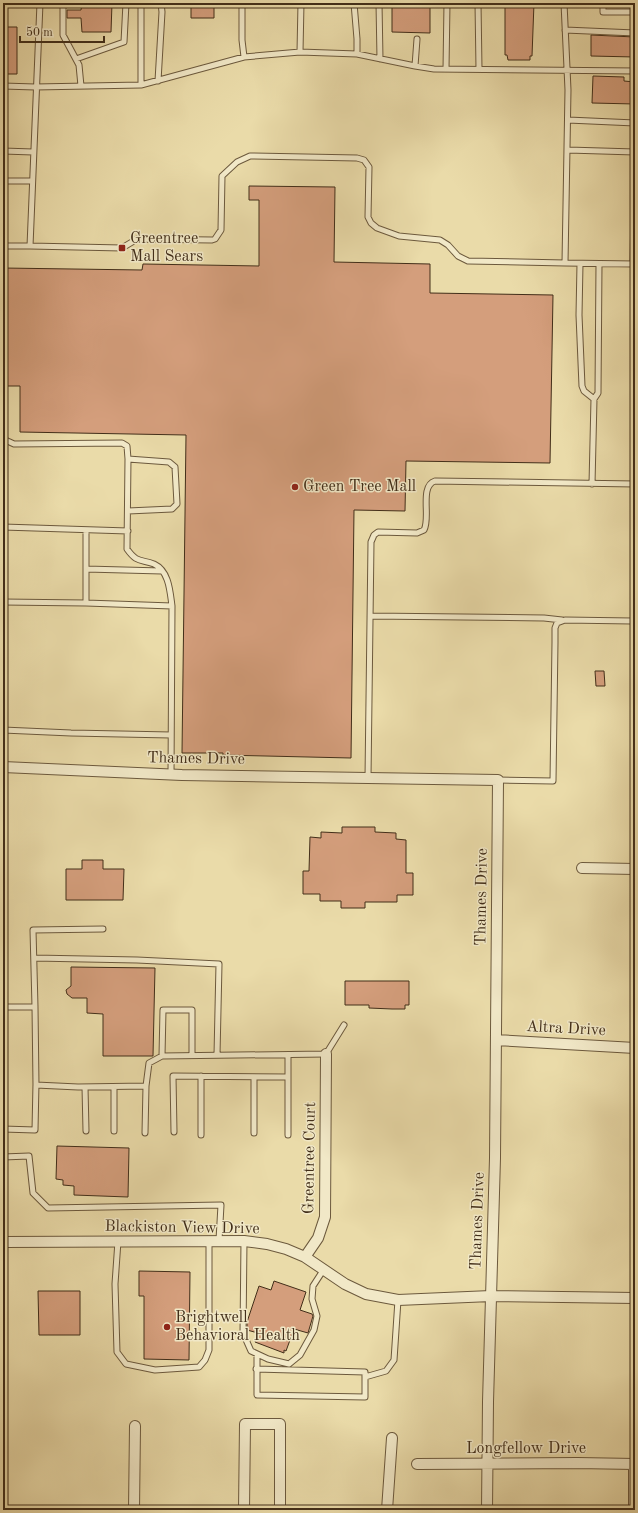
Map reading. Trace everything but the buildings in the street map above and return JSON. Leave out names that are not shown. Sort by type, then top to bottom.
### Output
[{"type":"street","name":"Thames Drive","points":[[3,767],[171,775],[498,780],[496,1040],[487,1510]]},
{"type":"street","points":[[582,868],[635,869]]},
{"type":"street","name":"Altra Drive","points":[[496,1040],[635,1048]]},
{"type":"street","name":"Greentree Court","points":[[305,1257],[318,1238],[326,1217],[326,1054]]},
{"type":"street","name":"Blackiston View Drive","points":[[3,1242],[244,1241],[267,1244],[286,1249],[305,1257],[345,1284],[366,1294],[398,1300],[491,1296],[635,1298]]},
{"type":"street","points":[[244,1510],[245,1424],[280,1424],[280,1510]]},
{"type":"street","points":[[134,1510],[135,1426]]},
{"type":"street","points":[[388,1510],[392,1438]]},
{"type":"street","name":"Longfellow Drive","points":[[417,1464],[634,1464]]},
{"type":"street","points":[[634,1464],[634,1510]]},
{"type":"lane","points":[[30,246],[35,88],[40,3]]},
{"type":"lane","points":[[63,3],[62,35],[80,65],[81,86]]},
{"type":"lane","points":[[76,59],[124,42],[126,3]]},
{"type":"lane","points":[[141,3],[141,85]]},
{"type":"lane","points":[[158,81],[162,12],[161,3]]},
{"type":"lane","points":[[242,3],[242,40],[244,58]]},
{"type":"lane","points":[[300,52],[301,3]]},
{"type":"lane","points":[[354,3],[357,54]]},
{"type":"lane","points":[[380,3],[380,59]]},
{"type":"lane","points":[[446,69],[447,3]]},
{"type":"lane","points":[[478,3],[479,69]]},
{"type":"lane","points":[[564,3],[568,70],[568,150],[565,263]]},
{"type":"lane","points":[[603,3],[603,12],[635,12]]},
{"type":"lane","points":[[565,30],[635,33]]},
{"type":"lane","points":[[415,66],[417,39]]},
{"type":"lane","points":[[3,86],[35,88],[141,85],[244,58],[300,52],[357,54],[415,66],[446,69],[635,71]]},
{"type":"lane","points":[[568,120],[635,122]]},
{"type":"lane","points":[[3,246],[122,248],[137,239],[212,240],[215,239],[221,230],[222,176],[237,162],[250,156],[340,157],[360,158],[364,160],[369,167],[368,217],[371,223],[377,228],[402,237],[440,240],[448,245],[458,256],[468,261],[634,264],[635,152],[568,150]]},
{"type":"lane","points":[[3,151],[33,152]]},
{"type":"lane","points":[[3,181],[32,181]]},
{"type":"lane","points":[[580,264],[579,315],[582,386],[584,391],[594,399]]},
{"type":"lane","points":[[592,484],[594,399],[598,393],[599,264]]},
{"type":"lane","points":[[3,439],[14,444],[122,443],[127,446],[128,549],[133,557],[142,562],[153,564],[160,568],[168,581],[172,606],[171,775]]},
{"type":"lane","points":[[128,459],[169,462],[175,467],[176,504],[172,509],[128,511]]},
{"type":"lane","points":[[368,778],[372,539],[375,533],[417,533],[424,530],[426,522],[427,489],[432,482],[635,484]]},
{"type":"lane","points":[[3,527],[128,531]]},
{"type":"lane","points":[[86,530],[86,603]]},
{"type":"lane","points":[[86,569],[162,571]]},
{"type":"lane","points":[[3,602],[172,606]]},
{"type":"lane","points":[[370,616],[635,620]]},
{"type":"lane","points":[[498,780],[553,781],[555,628],[557,623],[565,620]]},
{"type":"lane","points":[[3,730],[171,735]]},
{"type":"lane","points":[[3,1129],[35,1130],[36,1083],[34,930],[103,930]]},
{"type":"lane","points":[[34,958],[137,960],[219,964],[217,1055]]},
{"type":"lane","points":[[3,1007],[35,1007]]},
{"type":"lane","points":[[162,1056],[163,1010],[192,1010],[192,1055]]},
{"type":"lane","points":[[145,1133],[146,1086],[149,1063],[162,1056],[326,1054],[344,1025]]},
{"type":"lane","points":[[288,1055],[288,1135]]},
{"type":"lane","points":[[174,1132],[173,1076],[288,1077]]},
{"type":"lane","points":[[201,1076],[201,1135]]},
{"type":"lane","points":[[254,1077],[254,1133]]},
{"type":"lane","points":[[36,1083],[36,1086],[146,1086]]},
{"type":"lane","points":[[114,1086],[114,1131]]},
{"type":"lane","points":[[85,1087],[86,1131]]},
{"type":"lane","points":[[3,1157],[29,1156],[33,1193],[48,1208],[221,1205],[214,1241],[209,1350],[205,1360],[199,1367],[155,1370],[126,1364],[117,1352],[115,1284],[118,1241]]},
{"type":"lane","points":[[244,1241],[243,1333],[251,1351],[268,1359],[289,1364],[300,1355],[314,1330],[317,1316],[312,1299],[313,1286],[324,1269]]},
{"type":"lane","points":[[365,1377],[386,1371],[394,1360],[398,1300]]},
{"type":"lane","points":[[256,1354],[256,1368],[257,1395],[365,1398],[365,1372],[256,1368]]},
{"type":"place","name":"Greentree Mall Sears","points":[[122,248]]},
{"type":"place","name":"Green Tree Mall","points":[[295,487]]},
{"type":"place","name":"Brightwell Behavioral Health","points":[[167,1327]]}]
